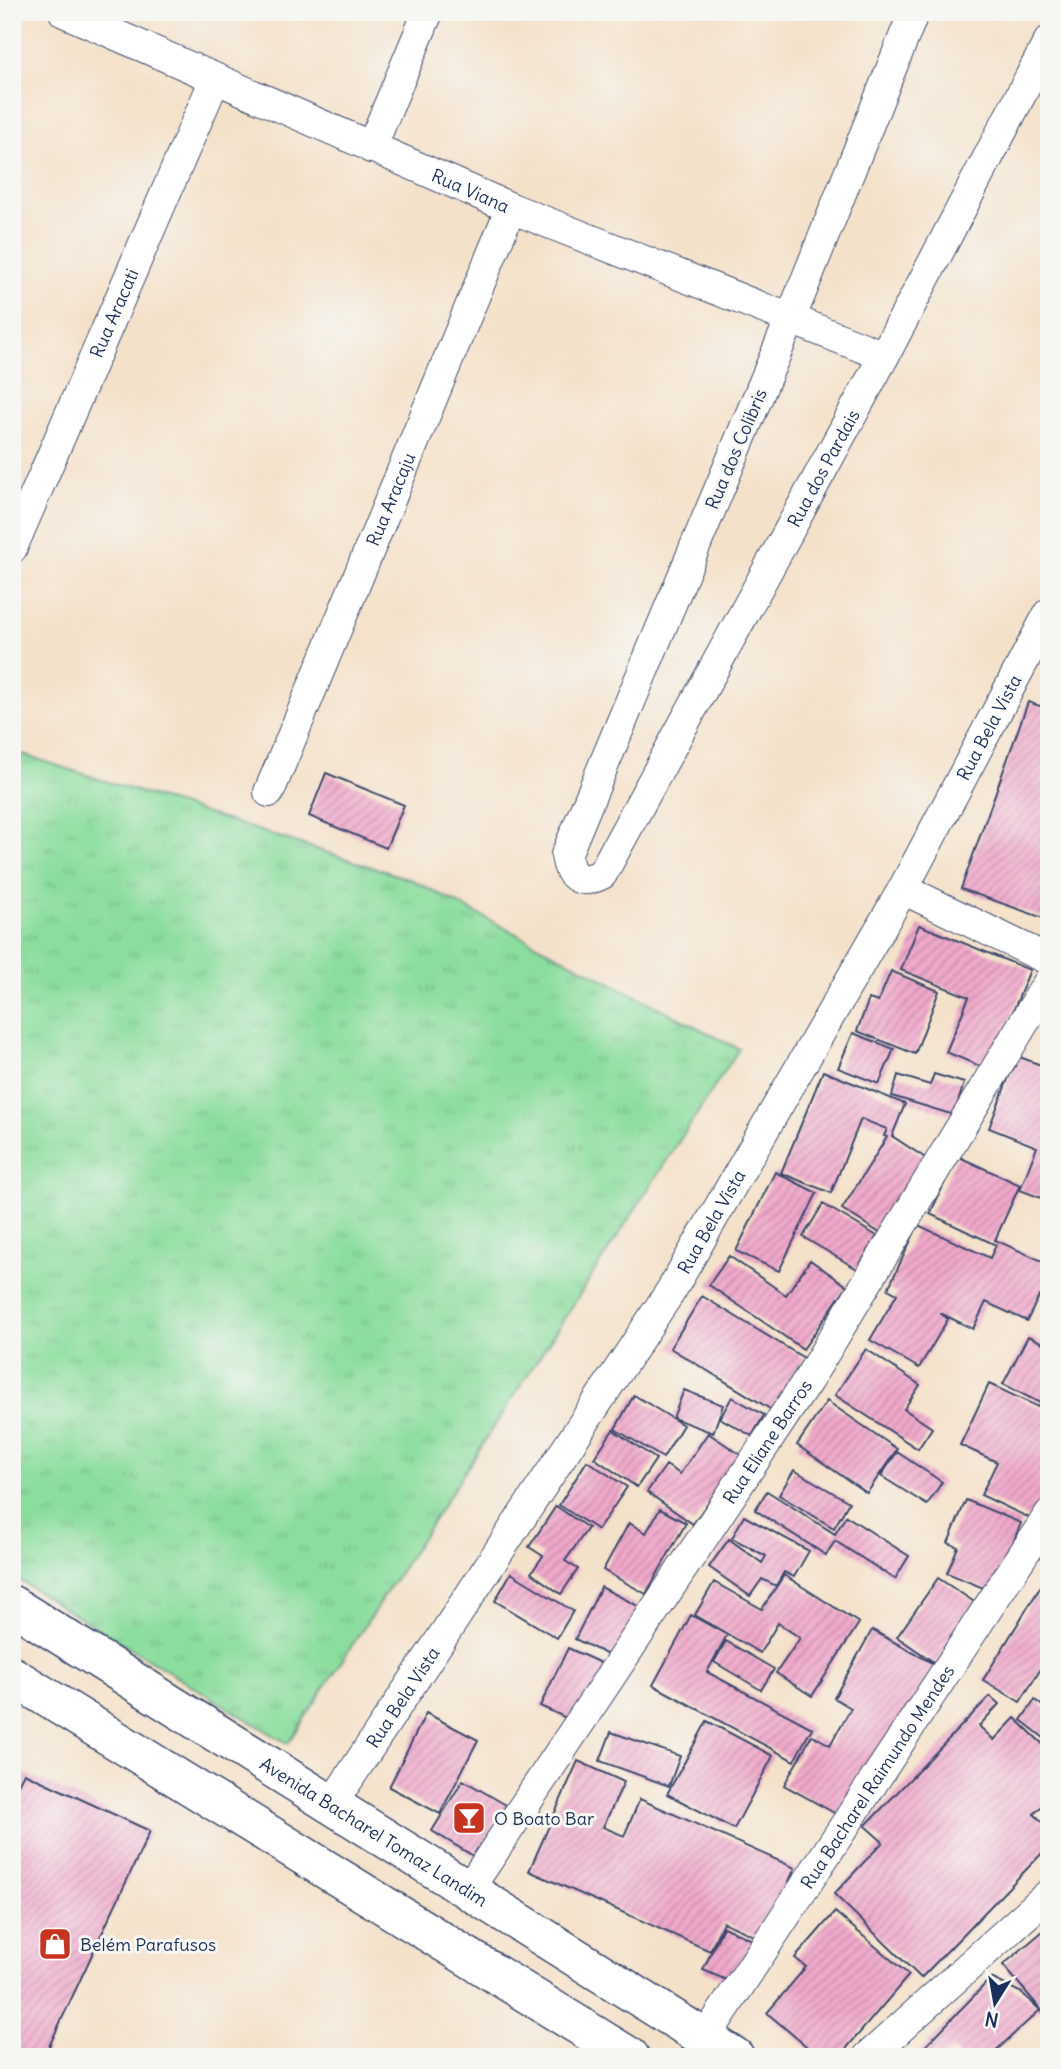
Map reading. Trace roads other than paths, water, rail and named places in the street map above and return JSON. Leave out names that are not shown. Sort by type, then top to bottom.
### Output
[{"type":"highway","name":"Avenida Bacharel Tomaz Landim","points":[[12,1605],[720,2047]]},
{"type":"highway","points":[[12,1675],[630,2057]]},
{"type":"street","name":"Rua Viana","points":[[64,12],[511,208],[884,356]]},
{"type":"street","points":[[371,148],[428,12]]},
{"type":"street","name":"Rua dos Colibris","points":[[582,880],[568,867],[566,855],[790,320],[914,12]]},
{"type":"street","name":"Rua dos Pardais","points":[[582,880],[603,874],[884,356],[1049,41]]},
{"type":"street","name":"Rua Aracati","points":[[12,548],[215,79]]},
{"type":"street","name":"Rua Aracaju","points":[[269,792],[511,208]]},
{"type":"street","name":"Rua Bela Vista","points":[[332,1804],[672,1289],[903,890],[1049,613]]},
{"type":"street","points":[[903,890],[1049,961]]},
{"type":"street","name":"Rua Eliane Barros","points":[[468,1890],[808,1380],[1049,981]]},
{"type":"street","name":"Rua Bacharel Raimundo Mendes","points":[[720,2047],[1049,1515]]},
{"type":"street","points":[[868,2057],[1049,1894]]},
{"type":"place","name":"O Boato Bar","points":[[469,1818]]},
{"type":"place","name":"Belém Parafusos","points":[[55,1944]]}]
